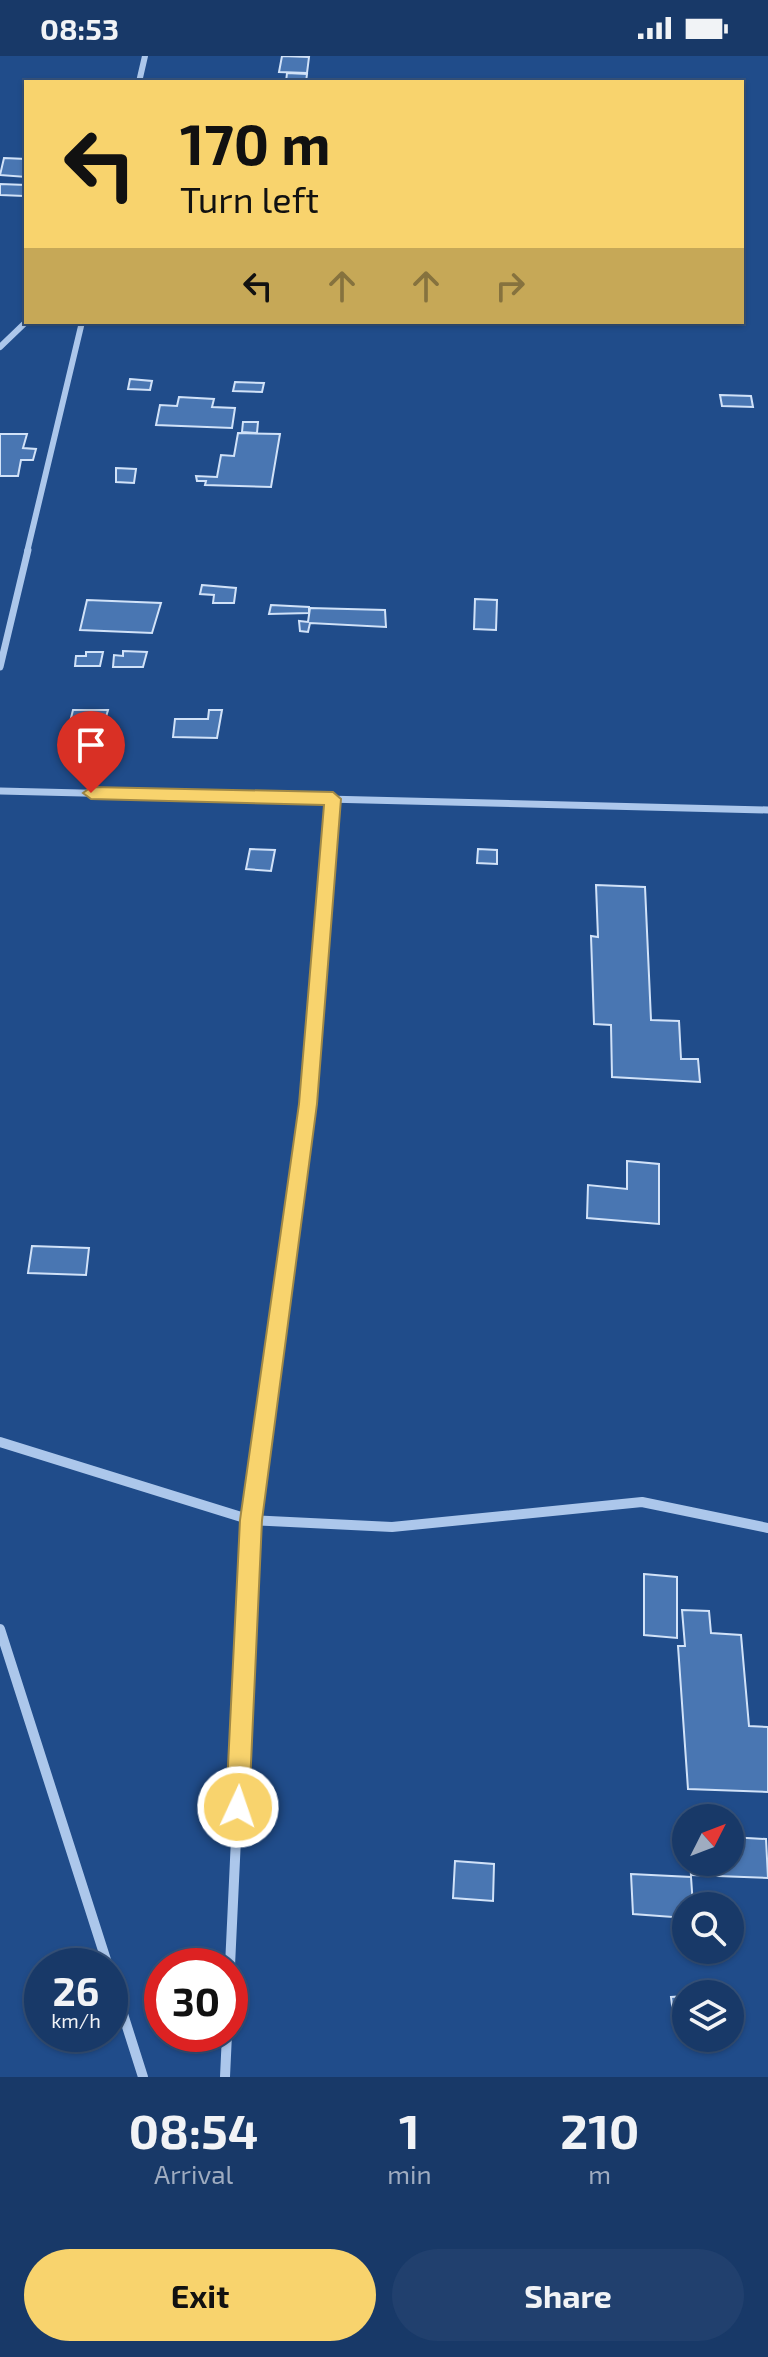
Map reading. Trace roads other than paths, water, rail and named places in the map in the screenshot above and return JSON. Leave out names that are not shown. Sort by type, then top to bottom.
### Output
[{"type":"street","points":[[139,80],[145,56]]},
{"type":"street","points":[[0,347],[24,324]]},
{"type":"street","points":[[0,667],[82,324]]},
{"type":"street","points":[[0,791],[768,810]]},
{"type":"street","points":[[231,1948],[251,1520],[308,1104],[333,799]]},
{"type":"street","points":[[0,1442],[251,1520],[392,1527],[642,1502],[768,1528]]},
{"type":"street","points":[[0,1629],[102,1948]]},
{"type":"street","points":[[128,2030],[143,2077]]},
{"type":"street","points":[[225,2077],[226,2052]]}]
